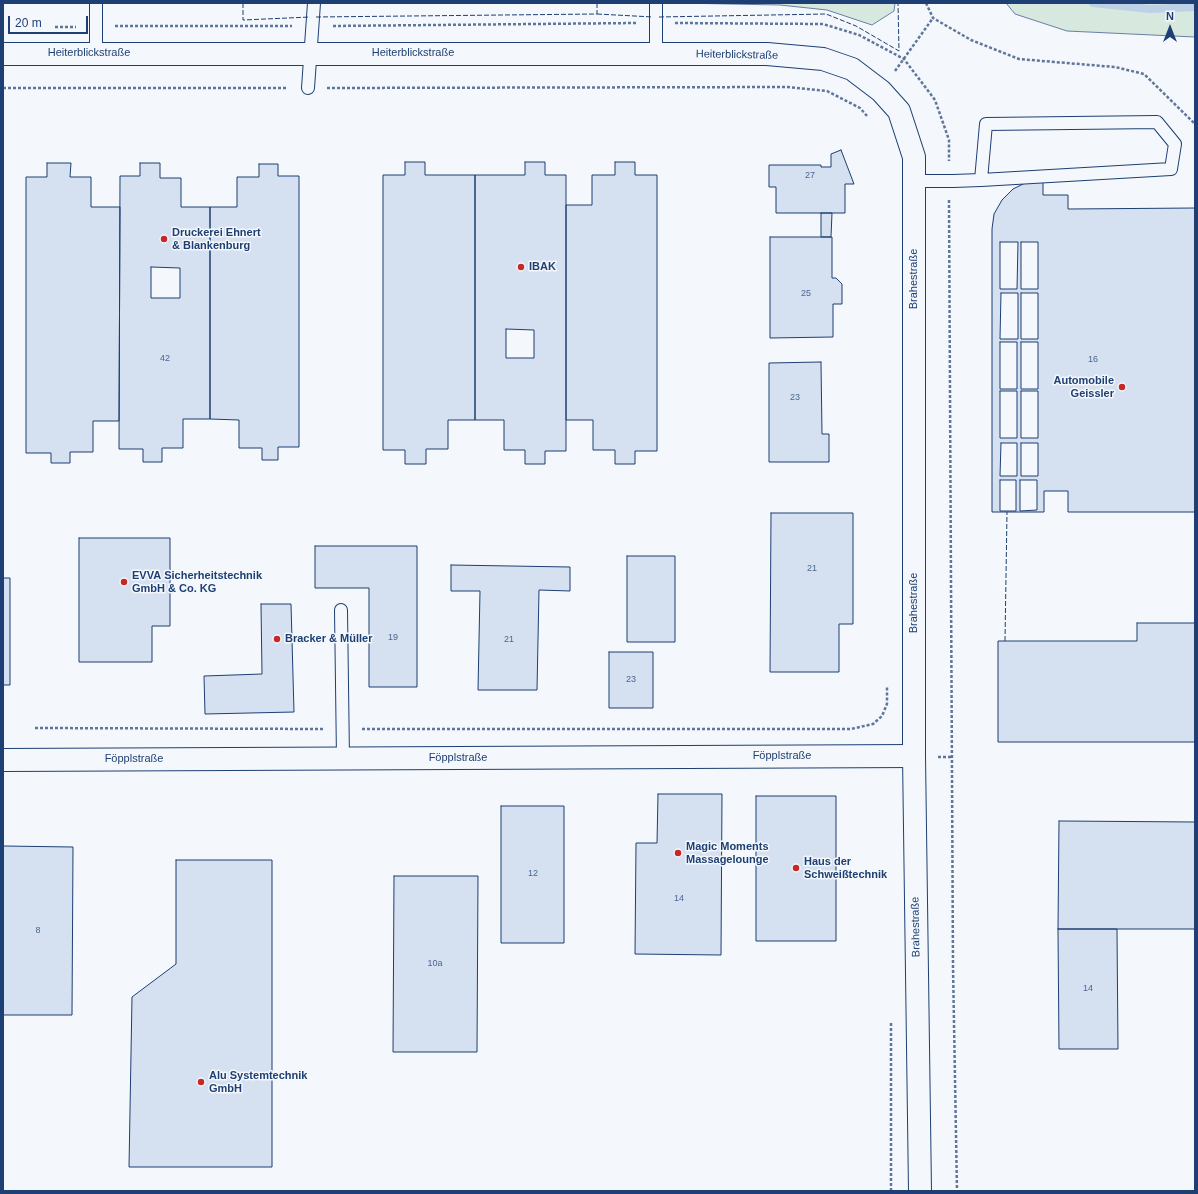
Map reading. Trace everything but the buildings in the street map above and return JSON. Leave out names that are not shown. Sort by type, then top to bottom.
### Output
[{"type":"street","name":"Heiterblickstraße","points":[[3,54],[311,52],[767,54],[823,60]]},
{"type":"street","name":"Brahestraße","points":[[823,60],[852,69],[881,91],[898,111],[914,157],[914,756],[920,1191]]},
{"type":"street","name":"Föpplstraße","points":[[3,760],[914,756]]},
{"type":"lane","points":[[96,3],[96,53]]},
{"type":"lane","points":[[308,88],[314,3]]},
{"type":"lane","points":[[656,3],[656,54]]},
{"type":"lane","points":[[914,181],[981,180],[1171,169],[1175,144],[1157,122],[986,124],[981,180]]},
{"type":"lane","points":[[341,610],[342,759]]},
{"type":"path","points":[[926,3],[933,18],[971,40],[1019,60],[1115,67],[1144,74],[1195,124]]},
{"type":"path","points":[[860,108],[881,91],[933,18]]},
{"type":"path","points":[[50,27],[536,23],[823,24],[859,35],[904,59],[935,100],[949,140],[953,966],[956,1191]]},
{"type":"path","points":[[3,88],[788,87],[827,92],[860,108],[870,119]]},
{"type":"path","points":[[35,728],[851,729],[873,724],[882,716],[886,704],[887,680]]},
{"type":"shaded area","points":[[678,3],[895,3],[894,11],[872,25],[827,10],[780,5]]},
{"type":"shaded area","points":[[1006,3],[1195,3],[1195,37],[1067,31],[1015,14]]},
{"type":"waterway","points":[[1093,3],[1150,9],[1195,7]]},
{"type":"fence","points":[[243,3],[243,20],[310,17]]},
{"type":"fence","points":[[316,17],[597,14],[597,3]]},
{"type":"fence","points":[[659,17],[826,14],[856,26],[899,51],[898,3]]},
{"type":"fence","points":[[597,14],[653,17]]},
{"type":"fence","points":[[1005,641],[1007,512]]},
{"type":"place","name":"Druckerei Ehnert & Blankenburg","points":[[164,239]]},
{"type":"place","name":"IBAK","points":[[521,267]]},
{"type":"place","name":"Automobile Geissler","points":[[1122,387]]},
{"type":"place","name":"EVVA Sicherheitstechnik GmbH & Co. KG","points":[[124,582]]},
{"type":"place","name":"Bracker & Müller","points":[[277,639]]},
{"type":"place","name":"Magic Moments Massagelounge","points":[[678,853]]},
{"type":"place","name":"Haus der Schweißtechnik","points":[[796,868]]},
{"type":"place","name":"Alu Systemtechnik GmbH","points":[[201,1082]]}]
